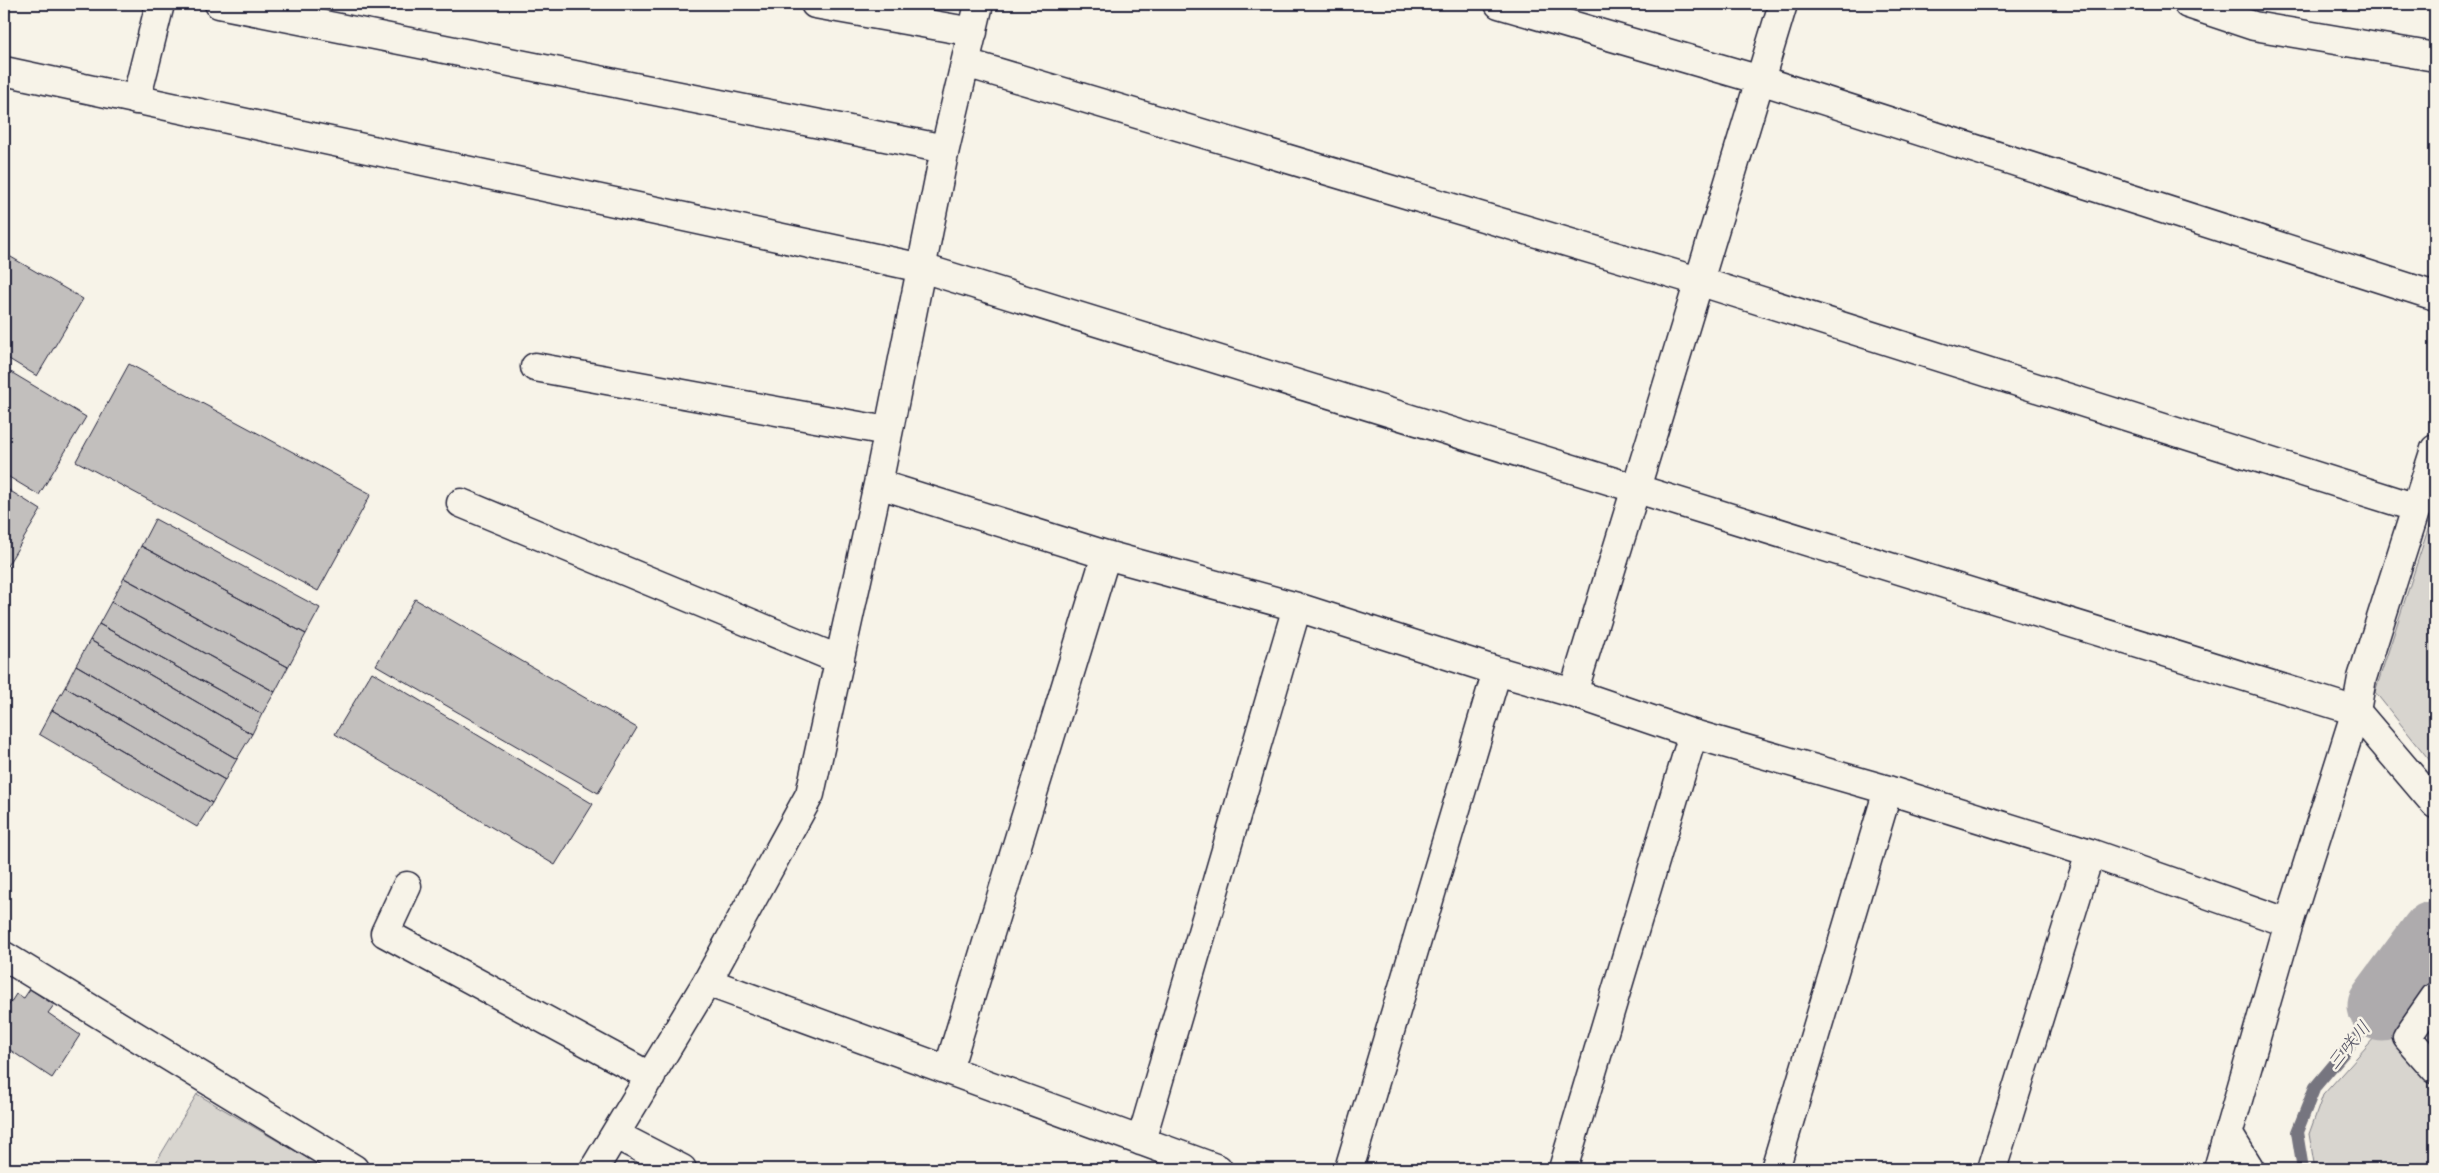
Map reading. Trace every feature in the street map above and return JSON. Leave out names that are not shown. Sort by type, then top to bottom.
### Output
[{"type":"street","points":[[136,100],[160,4]]},
{"type":"street","points":[[219,4],[945,149]]},
{"type":"street","points":[[815,4],[973,32]]},
{"type":"street","points":[[594,1169],[651,1078],[707,982],[810,794],[878,484],[945,149],[979,4]]},
{"type":"street","points":[[1499,4],[1760,80],[2435,296]]},
{"type":"street","points":[[1573,693],[1638,489],[1698,281],[1783,4]]},
{"type":"street","points":[[2188,4],[2254,26],[2435,57]]},
{"type":"street","points":[[966,63],[1698,281],[2416,508]]},
{"type":"street","points":[[4,71],[922,268],[2356,711],[2435,804]]},
{"type":"street","points":[[535,367],[888,431]]},
{"type":"street","points":[[2218,1169],[2289,923],[2356,711],[2362,678],[2435,449]]},
{"type":"street","points":[[878,484],[1106,554],[1297,607],[1497,671],[1573,693],[1693,734],[1888,790],[2090,854],[2289,923]]},
{"type":"street","points":[[461,503],[840,660]]},
{"type":"street","points":[[948,1070],[1106,554]]},
{"type":"street","points":[[1141,1141],[1297,607]]},
{"type":"street","points":[[1349,1169],[1497,671]]},
{"type":"street","points":[[1563,1169],[1693,734]]},
{"type":"street","points":[[1775,1169],[1888,790]]},
{"type":"street","points":[[1992,1169],[2090,854]]},
{"type":"street","points":[[407,886],[385,933],[651,1078]]},
{"type":"street","points":[[4,956],[354,1169]]},
{"type":"street","points":[[707,982],[1218,1169]]},
{"type":"street","points":[[2435,997],[2407,1037],[2435,1069]]},
{"type":"street","points":[[616,1135],[682,1169]]},
{"type":"street","points":[[2229,1135],[2250,1169]]},
{"type":"shaded area","points":[[2435,508],[2435,767],[2375,692]]},
{"type":"shaded area","points":[[2384,1027],[2435,1088],[2435,1169],[2315,1169],[2309,1134],[2323,1095]]},
{"type":"shaded area","points":[[197,1094],[326,1169],[152,1169]]},
{"type":"building","points":[[4,253],[83,299],[37,376],[4,356]]},
{"type":"building","points":[[129,364],[371,494],[318,591],[76,461]]},
{"type":"building","points":[[4,368],[86,417],[39,495],[4,474]]},
{"type":"building","points":[[4,487],[41,510],[4,571]]},
{"type":"building","points":[[155,519],[320,608],[306,634],[141,546]]},
{"type":"building","points":[[141,546],[306,634],[288,667],[124,578]]},
{"type":"building","points":[[124,578],[288,667],[275,692],[111,602]]},
{"type":"building","points":[[415,599],[637,728],[598,793],[376,665]]},
{"type":"building","points":[[111,602],[275,692],[262,714],[99,624]]},
{"type":"building","points":[[99,624],[262,714],[252,734],[90,640]]},
{"type":"building","points":[[90,640],[252,734],[237,759],[76,665]]},
{"type":"building","points":[[76,665],[237,759],[225,780],[65,687]]},
{"type":"building","points":[[372,672],[593,804],[555,865],[335,734]]},
{"type":"building","points":[[65,687],[225,780],[212,803],[52,710]]},
{"type":"building","points":[[52,710],[212,803],[197,827],[39,734]]},
{"type":"building","points":[[30,989],[54,1005],[48,1013],[80,1035],[52,1078],[4,1046],[4,1013],[16,994],[24,998]]},
{"type":"waterway","name":"三咲川","points":[[2383,1006],[2435,936]]},
{"type":"waterway","name":"三咲川","points":[[2303,1169],[2297,1132],[2315,1087],[2383,1006]]}]
